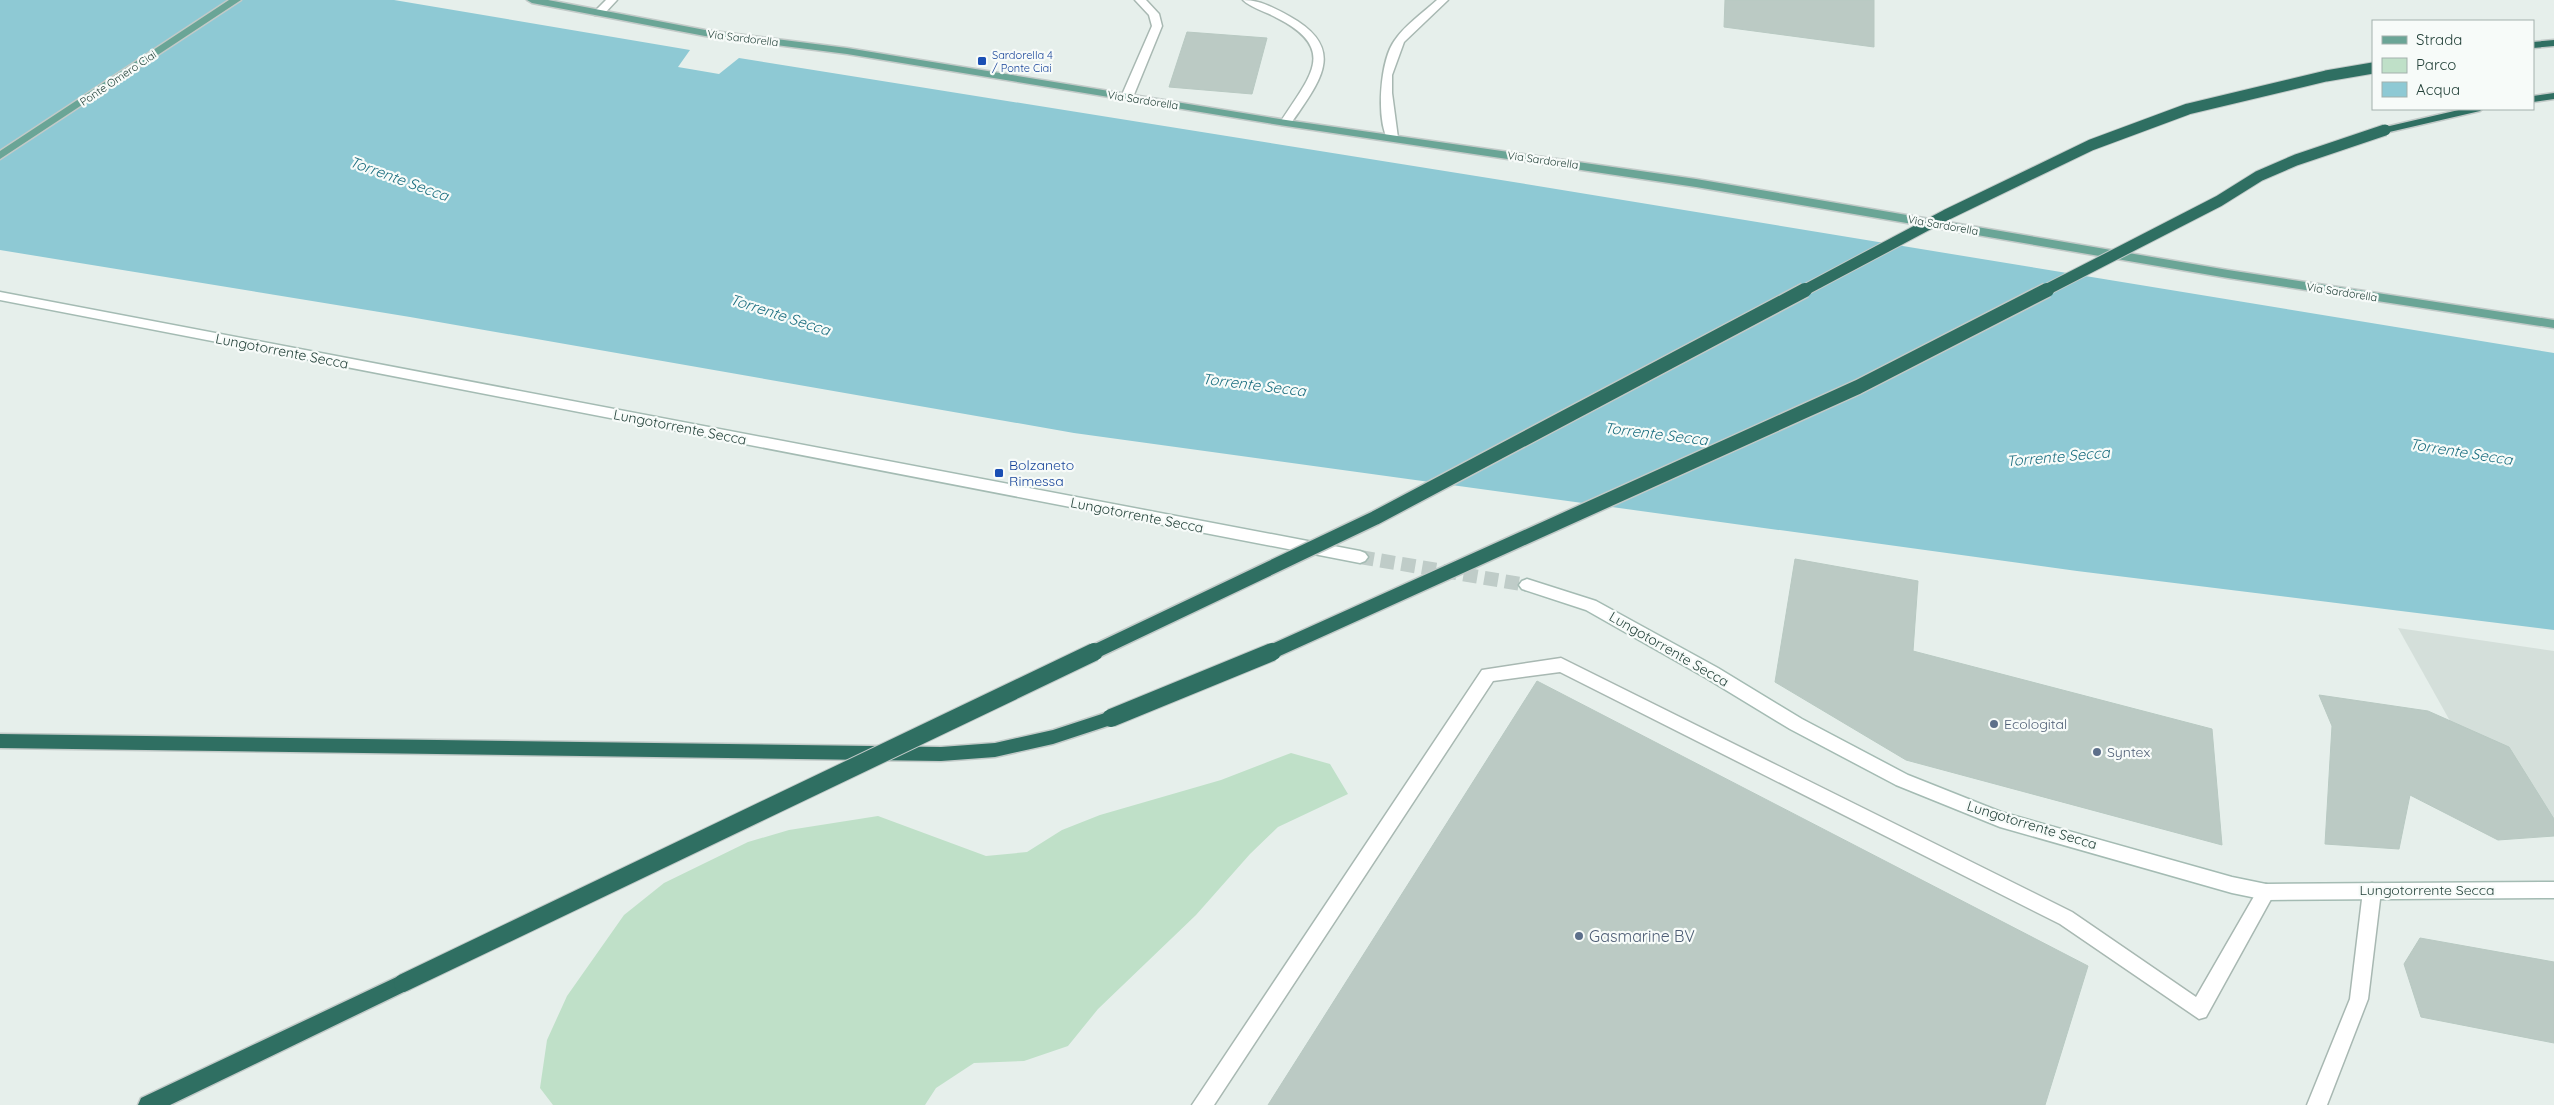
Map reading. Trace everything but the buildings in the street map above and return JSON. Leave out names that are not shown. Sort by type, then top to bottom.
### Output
[{"type":"highway","points":[[2534,45],[2554,43]]},
{"type":"highway","points":[[148,1105],[1375,518],[1937,220],[2091,145],[2188,110],[2326,76],[2372,68]]},
{"type":"highway","points":[[2534,99],[2554,96]]},
{"type":"highway","points":[[0,741],[941,754],[996,750],[1053,737],[1111,718],[1250,662],[1858,387],[2218,201],[2259,176],[2296,160],[2375,133],[2472,110]]},
{"type":"main road","name":"Ponte Omero Ciai","points":[[0,156],[236,0]]},
{"type":"main road","name":"Via Sardorella","points":[[532,0],[705,33],[847,51],[1286,123],[1696,183],[2228,274],[2554,324]]},
{"type":"main road","points":[[599,13],[612,0]]},
{"type":"main road","points":[[1127,97],[1157,26],[1154,14],[1140,0]]},
{"type":"main road","points":[[1248,0],[1300,26],[1312,36],[1318,45],[1320,58],[1314,74],[1286,123]]},
{"type":"main road","points":[[1392,138],[1386,92],[1387,75],[1399,41],[1443,0]]},
{"type":"main road","name":"Lungotorrente Secca","points":[[0,296],[1360,558]]},
{"type":"main road","name":"Lungotorrente Secca","points":[[1527,585],[1591,605],[1712,673],[1796,724],[1902,780],[2000,819],[2232,885],[2266,892],[2554,890]]},
{"type":"main road","points":[[1202,1105],[1488,675],[1561,665],[2066,918],[2199,1010],[2266,892]]},
{"type":"main road","points":[[2317,1105],[2359,999],[2372,891]]},
{"type":"shaded area","points":[[2398,628],[2554,651],[2554,819],[2450,721]]},
{"type":"green space","points":[[1291,753],[1330,764],[1348,794],[1278,827],[1250,854],[1196,915],[1098,1009],[1068,1046],[1024,1061],[974,1063],[936,1088],[925,1105],[553,1105],[540,1088],[547,1040],[567,996],[624,915],[664,883],[748,842],[789,830],[878,816],[986,856],[1027,852],[1062,830],[1100,815],[1221,780]]},
{"type":"water","name":"Torrente Secca","points":[[0,0],[394,0],[690,50],[678,67],[719,74],[739,58],[1501,180],[2554,353],[2554,630],[2077,571],[1074,433],[410,317],[0,250]]},
{"type":"tunnel","points":[[1360,557],[1527,585]]},
{"type":"place","name":"Sardorella 4 / Ponte Ciai","points":[[982,61]]},
{"type":"place","name":"Bolzaneto Rimessa","points":[[999,473]]},
{"type":"place","name":"Ecologital","points":[[1994,724]]},
{"type":"place","name":"Syntex","points":[[2097,752]]},
{"type":"place","name":"Gasmarine BV","points":[[1579,936]]}]
